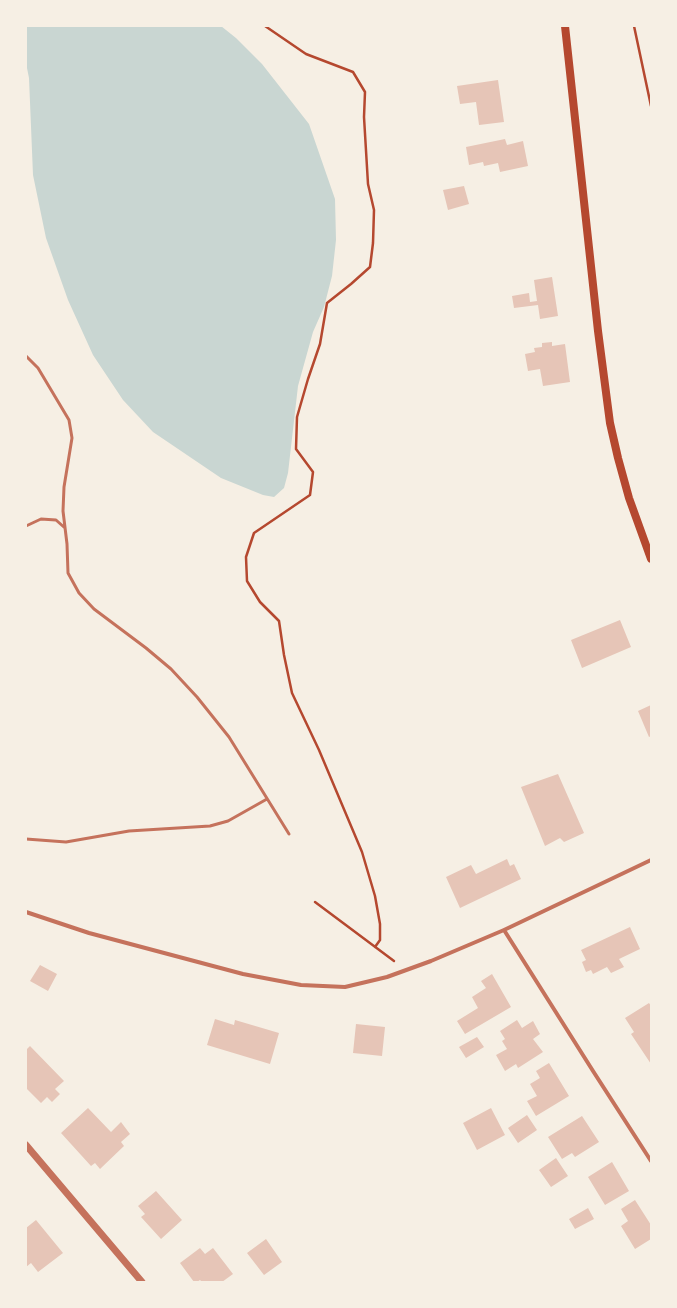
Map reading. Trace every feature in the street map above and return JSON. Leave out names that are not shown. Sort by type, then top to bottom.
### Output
[{"type":"main road","points":[[565,26],[597,324],[610,423],[629,498],[651,559]]},
{"type":"street","points":[[26,912],[89,933],[235,972],[301,985],[345,987],[387,977],[431,961],[504,930],[651,860]]},
{"type":"street","points":[[504,930],[651,1161]]},
{"type":"street","points":[[26,1145],[142,1282]]},
{"type":"lane","points":[[26,356],[38,368],[68,420],[72,438],[64,487],[63,511],[67,544],[68,573],[79,593],[94,609],[146,648],[176,674],[197,697],[229,737],[288,834]]},
{"type":"lane","points":[[26,526],[41,519],[56,520],[65,528]]},
{"type":"lane","points":[[26,839],[66,842],[129,831],[210,826],[228,821],[267,799]]},
{"type":"path","points":[[265,26],[306,54],[353,72],[365,92],[364,117],[368,184],[374,210],[373,243],[370,267],[327,303],[320,344],[297,417],[296,449],[313,472],[310,495],[254,533],[246,557],[247,581],[260,602],[279,621],[292,693],[320,750],[362,852],[375,896],[380,924],[380,940],[375,947]]},
{"type":"path","points":[[634,26],[651,106]]},
{"type":"path","points":[[315,902],[405,970]]},
{"type":"shaded area","points":[[26,26],[221,26],[236,38],[262,64],[309,124],[335,199],[336,240],[332,276],[324,307],[313,332],[298,386],[288,473],[284,488],[274,497],[263,495],[221,478],[153,432],[123,400],[93,355],[68,300],[46,238],[33,175],[29,78],[26,63]]},
{"type":"building","points":[[498,80],[504,122],[479,125],[476,102],[460,104],[457,86]]},
{"type":"building","points":[[505,139],[507,145],[523,141],[528,166],[500,172],[498,163],[484,166],[483,162],[469,165],[466,147]]},
{"type":"building","points":[[464,186],[469,204],[448,210],[443,190]]},
{"type":"building","points":[[552,277],[558,316],[540,319],[538,305],[514,308],[512,296],[529,293],[530,302],[537,301],[534,280]]},
{"type":"building","points":[[552,342],[552,346],[565,344],[570,382],[543,386],[540,369],[528,371],[525,354],[535,352],[534,348],[542,347],[542,343]]},
{"type":"building","points":[[620,620],[631,647],[582,668],[571,640]]},
{"type":"building","points":[[651,705],[651,736],[649,737],[638,711]]},
{"type":"building","points":[[558,774],[584,833],[564,842],[560,838],[545,846],[521,787]]},
{"type":"building","points":[[507,859],[510,866],[514,864],[521,879],[460,908],[446,877],[471,865],[476,874]]},
{"type":"building","points":[[630,927],[640,949],[619,959],[624,967],[611,973],[607,967],[593,974],[591,970],[586,972],[582,962],[586,960],[581,950]]},
{"type":"building","points":[[40,965],[57,974],[48,991],[30,981]]},
{"type":"building","points":[[492,974],[511,1007],[465,1034],[457,1021],[478,1008],[472,997],[486,988],[481,981]]},
{"type":"building","points":[[649,1003],[651,1006],[651,1064],[631,1034],[634,1032],[625,1018]]},
{"type":"building","points":[[215,1019],[234,1025],[235,1020],[279,1033],[270,1064],[207,1045]]},
{"type":"building","points":[[517,1020],[522,1028],[533,1021],[540,1034],[533,1039],[543,1052],[518,1068],[516,1064],[505,1071],[496,1055],[507,1049],[502,1041],[505,1039],[500,1031]]},
{"type":"building","points":[[356,1024],[385,1027],[382,1056],[353,1053]]},
{"type":"building","points":[[477,1037],[484,1047],[466,1058],[459,1047]]},
{"type":"building","points":[[30,1046],[64,1081],[55,1089],[60,1094],[52,1102],[47,1097],[41,1103],[26,1088],[26,1050]]},
{"type":"building","points":[[549,1063],[569,1096],[536,1116],[527,1101],[537,1096],[530,1084],[540,1078],[536,1071]]},
{"type":"building","points":[[88,1108],[111,1132],[121,1122],[130,1134],[121,1142],[124,1146],[100,1169],[95,1163],[91,1166],[61,1133]]},
{"type":"building","points":[[491,1108],[505,1135],[477,1150],[463,1123]]},
{"type":"building","points":[[527,1115],[537,1130],[518,1143],[508,1128]]},
{"type":"building","points":[[582,1116],[599,1142],[575,1157],[572,1153],[562,1159],[548,1137]]},
{"type":"building","points":[[556,1158],[568,1176],[551,1187],[539,1170]]},
{"type":"building","points":[[612,1162],[629,1191],[605,1205],[588,1177]]},
{"type":"building","points":[[156,1191],[182,1220],[161,1239],[141,1217],[145,1214],[138,1206]]},
{"type":"building","points":[[635,1200],[651,1225],[651,1239],[635,1249],[621,1226],[628,1221],[621,1209]]},
{"type":"building","points":[[588,1208],[594,1219],[575,1229],[569,1219]]},
{"type":"building","points":[[36,1220],[63,1253],[38,1272],[31,1263],[26,1267],[26,1228]]},
{"type":"building","points":[[266,1239],[282,1262],[264,1275],[247,1253]]},
{"type":"building","points":[[200,1248],[205,1254],[213,1248],[233,1274],[222,1282],[202,1282],[200,1280],[194,1282],[180,1263]]}]
